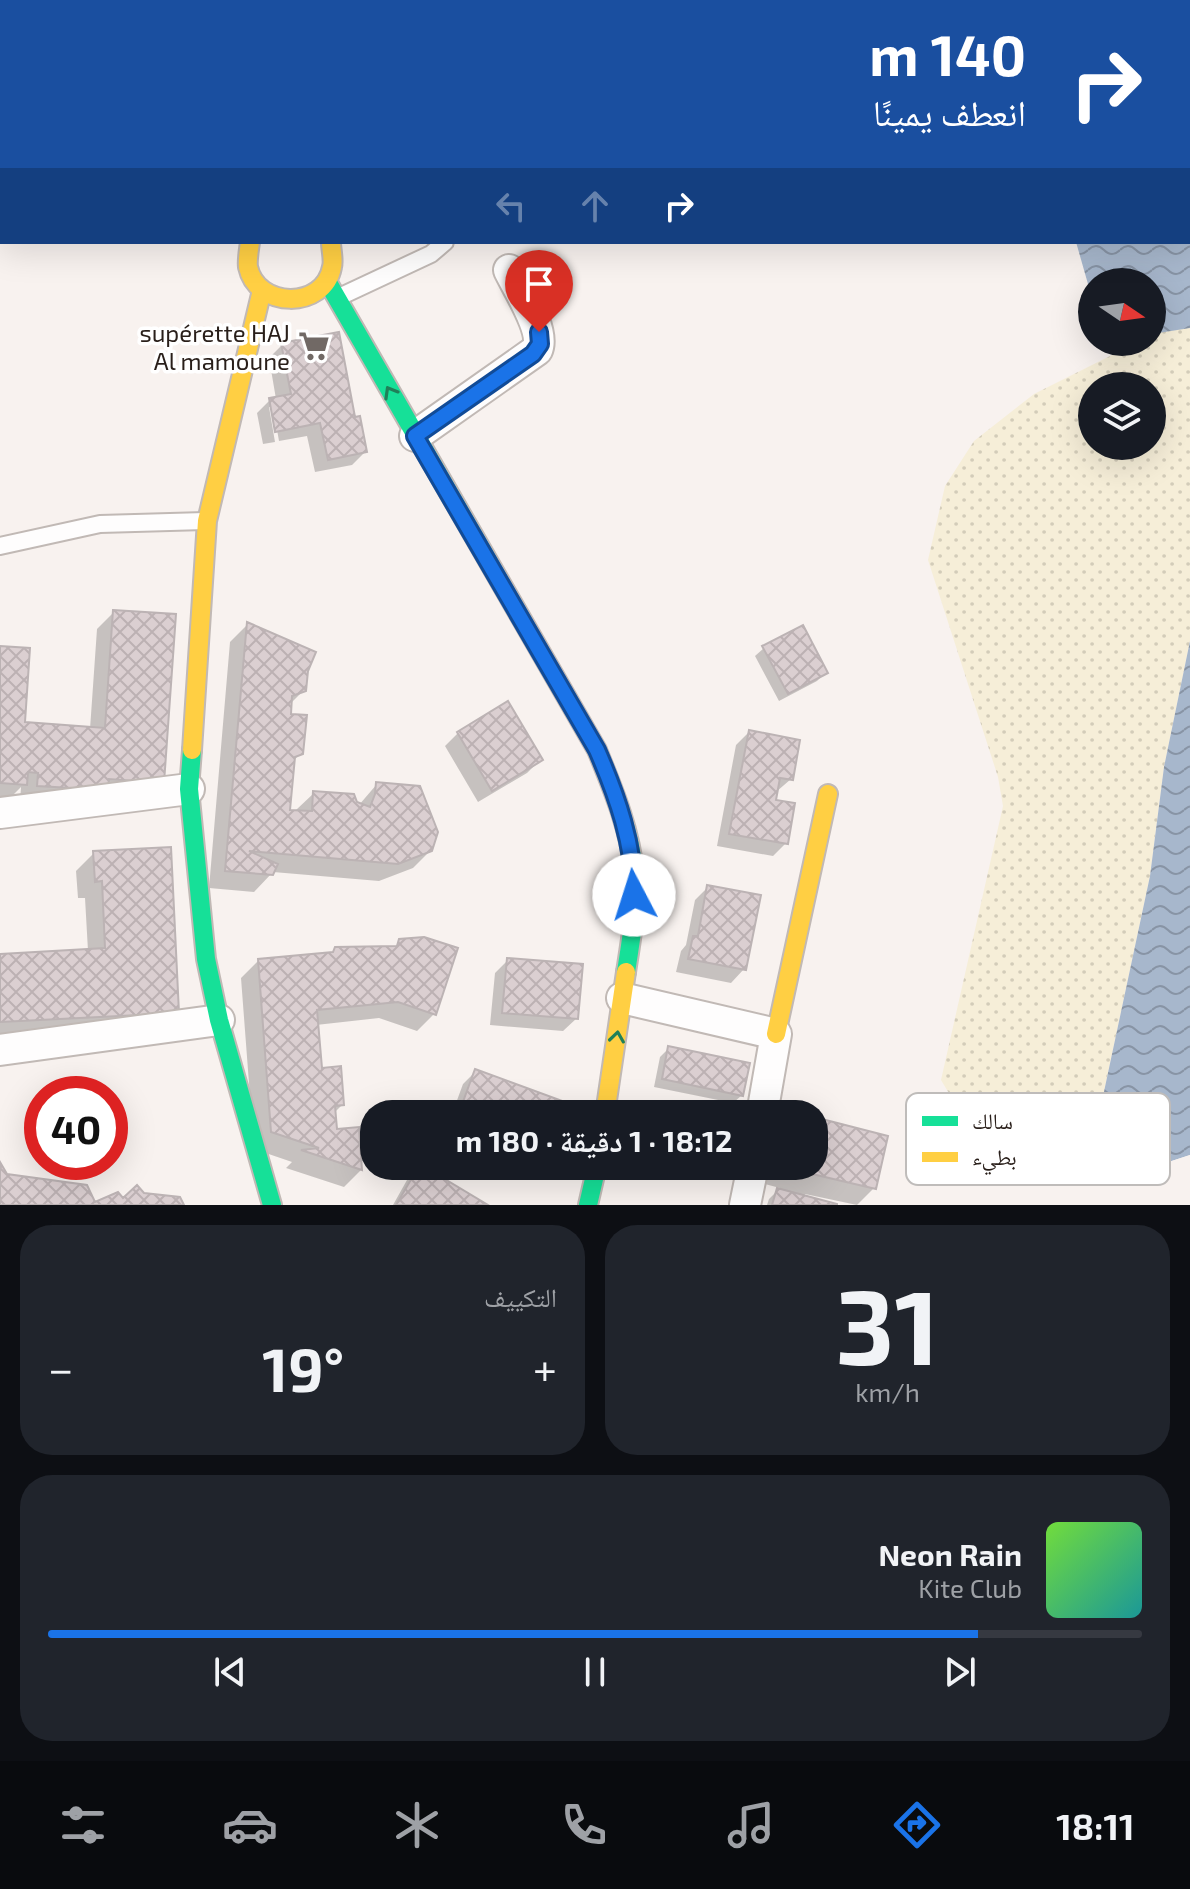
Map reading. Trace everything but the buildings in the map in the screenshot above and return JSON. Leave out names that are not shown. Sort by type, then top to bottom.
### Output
[{"type":"street","points":[[250,244],[247,265],[252,279],[274,298],[289,301],[304,299],[317,292],[327,281],[333,268],[331,244]]},
{"type":"street","points":[[415,436],[537,350],[539,332],[509,270]]},
{"type":"street","points":[[327,281],[568,697],[597,750],[617,799],[634,872],[634,917],[607,1100]]},
{"type":"street","points":[[262,290],[207,521],[189,789],[206,959],[219,1020],[272,1205]]},
{"type":"street","points":[[0,813],[189,789]]},
{"type":"street","points":[[764,1100],[828,794]]},
{"type":"street","points":[[622,998],[776,1034]]},
{"type":"street","points":[[0,1050],[219,1020]]},
{"type":"street","points":[[588,1205],[594,1180]]},
{"type":"street","points":[[745,1205],[750,1180]]},
{"type":"lane","points":[[336,299],[431,254],[443,244]]},
{"type":"lane","points":[[0,546],[100,524],[207,521]]},
{"type":"sand","points":[[1190,328],[1190,641],[1164,767],[1150,876],[1104,1093],[949,1093],[941,1080],[1003,806],[998,777],[928,560],[945,486],[974,441],[1034,394],[1110,356],[1166,356],[1166,330]]},
{"type":"water","points":[[1077,244],[1190,244],[1190,328],[1166,332],[1166,268],[1083,268]]},
{"type":"water","points":[[1190,641],[1190,1155],[1170,1162],[1170,1093],[1104,1093],[1150,876],[1164,767]]},
{"type":"pier","points":[[1190,1155],[1190,1159],[1170,1166],[1170,1162]]},
{"type":"traffic: fast","points":[[327,281],[597,750],[620,811],[632,858],[634,911],[626,972]]},
{"type":"traffic: fast","points":[[192,750],[189,789],[206,959],[219,1020],[272,1205]]},
{"type":"traffic: fast","points":[[588,1205],[594,1180]]},
{"type":"traffic: slow","points":[[250,244],[248,267],[254,281],[264,291],[290,299],[317,291],[326,281],[333,264],[331,244]]},
{"type":"traffic: slow","points":[[192,750],[207,521],[262,290]]},
{"type":"traffic: slow","points":[[776,1034],[828,794]]},
{"type":"traffic: slow","points":[[607,1100],[626,972]]},
{"type":"place","name":"supérette HAJ Al mamoune","points":[[314,346]]},
{"type":"route","points":[[539,332],[540,344],[533,354],[415,436],[597,750],[617,799],[627,835],[634,872],[634,895]]}]
